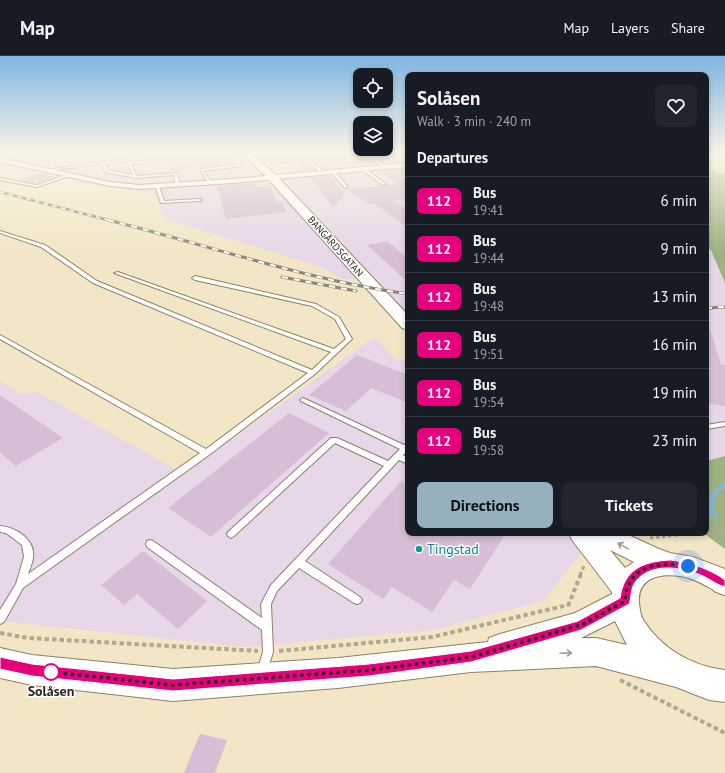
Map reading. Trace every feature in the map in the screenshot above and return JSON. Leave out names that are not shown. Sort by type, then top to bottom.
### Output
[{"type":"main road","name":"BANGÅRDSGATAN","points":[[281,186],[340,250],[405,325]]},
{"type":"main road","points":[[583,536],[626,595]]},
{"type":"main road","points":[[608,536],[619,544],[639,554],[671,564],[694,568],[706,572],[725,582]]},
{"type":"main road","points":[[671,564],[655,565],[642,570],[632,578],[626,595],[628,619],[639,638],[656,657],[677,672]]},
{"type":"main road","points":[[471,657],[581,625],[626,595]]},
{"type":"main road","points":[[0,663],[32,670],[173,685],[264,666],[369,670],[471,657],[596,652],[677,672],[706,684],[723,687]]},
{"type":"lane","points":[[157,186],[162,202],[200,200]]},
{"type":"lane","points":[[0,232],[43,246],[95,282],[314,373]]},
{"type":"lane","points":[[116,273],[336,352]]},
{"type":"lane","points":[[20,585],[206,453],[314,373],[349,339],[338,318],[314,305],[195,278]]},
{"type":"lane","points":[[0,337],[206,453]]},
{"type":"lane","points":[[303,400],[405,445]]},
{"type":"lane","points":[[709,427],[725,424]]},
{"type":"lane","points":[[231,534],[334,440],[389,465]]},
{"type":"lane","points":[[264,666],[267,628],[266,604],[274,588],[405,448]]},
{"type":"lane","points":[[398,456],[405,460]]},
{"type":"lane","points":[[0,529],[8,530],[26,543],[29,557],[20,585],[0,619]]},
{"type":"lane","points":[[150,544],[267,628]]},
{"type":"lane","points":[[298,562],[357,600]]},
{"type":"path","points":[[709,532],[725,530]]},
{"type":"path","points":[[0,632],[28,638],[264,666],[432,637],[568,606]]},
{"type":"shaded area","points":[[108,186],[274,186],[358,279],[343,279],[322,267],[166,219],[154,193]]},
{"type":"shaded area","points":[[290,186],[405,186],[405,311]]},
{"type":"shaded area","points":[[709,248],[725,283],[725,456],[709,460]]},
{"type":"shaded area","points":[[374,337],[395,359],[405,361],[405,536],[579,536],[587,546],[543,601],[433,630],[245,647],[0,621],[0,381],[20,394],[37,392],[184,474]]},
{"type":"green space","points":[[709,186],[725,186],[725,283],[709,248]]},
{"type":"green space","points":[[709,186],[725,186],[725,283],[709,248]]},
{"type":"green space","points":[[725,456],[725,549],[707,536],[709,536],[709,460]]},
{"type":"building","points":[[217,186],[270,186],[278,203],[282,202],[287,212],[226,219]]},
{"type":"building","points":[[317,186],[339,186],[345,193],[334,208]]},
{"type":"building","points":[[373,186],[405,186],[405,199],[394,201],[405,208],[405,226],[374,203],[368,204],[348,189]]},
{"type":"building","points":[[387,241],[405,256],[405,279],[367,245]]},
{"type":"building","points":[[709,326],[721,364],[725,365],[725,406],[709,403]]},
{"type":"building","points":[[357,355],[405,374],[405,402],[371,388],[346,411],[309,395]]},
{"type":"building","points":[[0,395],[63,438],[16,466],[0,453]]},
{"type":"building","points":[[289,413],[329,433],[211,537],[168,508]]},
{"type":"building","name":"Tingstad","points":[[401,481],[405,483],[405,536],[504,536],[470,589],[454,580],[432,612],[392,587],[383,599],[328,564]]},
{"type":"building","points":[[143,551],[207,601],[178,629],[137,594],[124,605],[101,585]]},
{"type":"building","points":[[200,734],[227,740],[215,773],[184,773]]},
{"type":"waterway","points":[[715,516],[710,510],[714,493],[725,484]]},
{"type":"railway","points":[[0,192],[112,221]]},
{"type":"railway","points":[[108,220],[295,271],[370,288],[405,294]]},
{"type":"railway","points":[[282,277],[356,291]]},
{"type":"railway","points":[[709,308],[725,307]]},
{"type":"bus line","name":"112","points":[[0,663],[32,670],[173,685],[369,670],[471,657],[581,625],[625,601],[626,589],[632,578],[642,570],[655,565],[671,564],[688,566],[706,572],[725,583]]},
{"type":"place","name":"Tingstad","points":[[419,549]]},
{"type":"place","name":"Solåsen","points":[[51,672]]},
{"type":"route","points":[[51,672],[173,685],[338,673],[471,657],[581,625],[625,601],[626,589],[632,578],[642,570],[655,565],[671,564],[688,566]]}]
